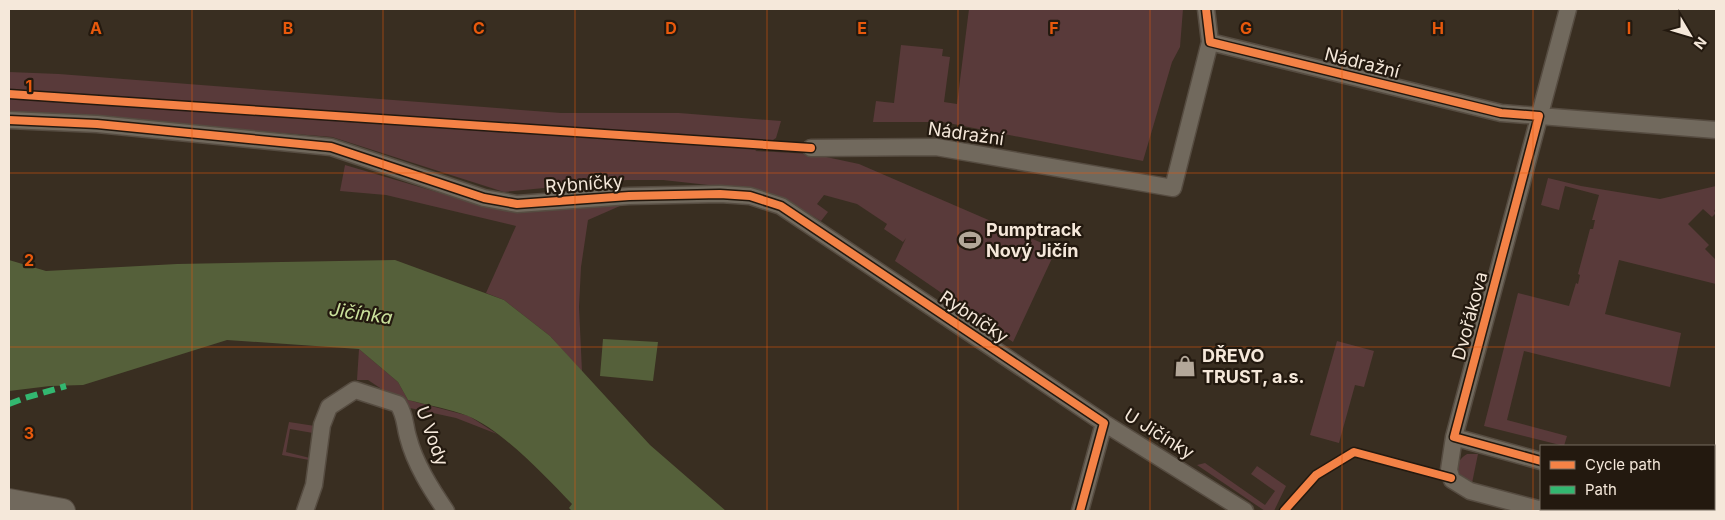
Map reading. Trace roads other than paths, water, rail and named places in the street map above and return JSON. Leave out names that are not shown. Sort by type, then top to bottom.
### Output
[{"type":"street","name":"Nádražní","points":[[811,148],[936,147],[1173,188],[1210,42],[1206,9]]},
{"type":"street","name":"Dvořákova","points":[[1540,509],[1470,491],[1452,480],[1449,470],[1454,437],[1568,9]]},
{"type":"street","name":"Nádražní","points":[[1210,42],[1501,113],[1716,130]]},
{"type":"street","name":"Rybníčky","points":[[9,120],[97,124],[331,147],[484,198],[517,204],[629,196],[720,194],[750,196],[781,206],[1104,423]]},
{"type":"street","name":"U Vody","points":[[305,511],[314,485],[322,425],[330,407],[355,390],[398,404],[404,415],[408,437],[419,465],[431,490],[446,511]]},
{"type":"street","name":"U Jičínky","points":[[1080,511],[1104,423],[1244,511]]},
{"type":"street","points":[[1454,437],[1540,461]]},
{"type":"street","points":[[9,501],[63,511]]},
{"type":"water","name":"Jičínka","points":[[9,260],[46,271],[177,264],[395,260],[504,300],[550,336],[650,445],[726,511],[572,511],[569,508],[572,504],[537,468],[495,432],[468,416],[408,400],[398,382],[359,349],[227,340],[83,385],[50,386],[9,391]]},
{"type":"water","points":[[603,339],[658,342],[653,381],[600,376]]},
{"type":"place","name":"Pumptrack Nový Jičín","points":[[970,240]]},
{"type":"place","name":"DŘEVO TRUST, a.s.","points":[[1185,366]]}]
